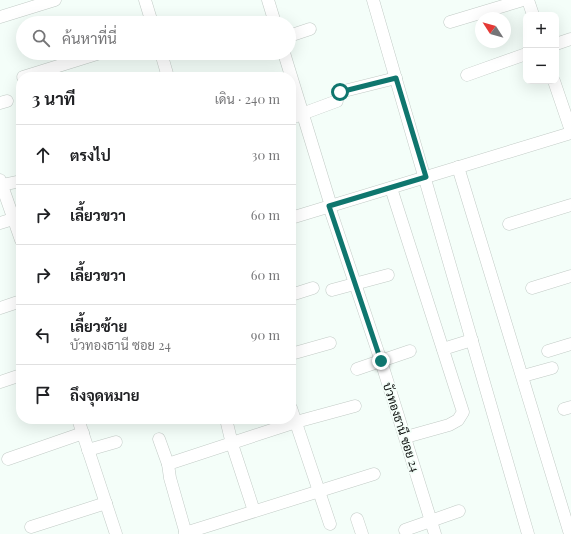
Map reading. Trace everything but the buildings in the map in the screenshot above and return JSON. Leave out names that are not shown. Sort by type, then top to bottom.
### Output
[{"type":"street","points":[[145,0],[150,16]]},
{"type":"street","points":[[268,0],[273,16]]},
{"type":"street","points":[[373,0],[426,177],[528,534]]},
{"type":"street","points":[[450,22],[523,0]]},
{"type":"street","points":[[528,0],[531,12]]},
{"type":"street","points":[[0,17],[49,1]]},
{"type":"street","points":[[296,34],[310,29]]},
{"type":"street","points":[[559,43],[571,39]]},
{"type":"street","points":[[467,76],[523,55]]},
{"type":"street","points":[[38,72],[77,60]]},
{"type":"street","points":[[163,60],[167,72]]},
{"type":"street","name":"บัวทองธานี ซอย 24","points":[[286,60],[290,72]]},
{"type":"street","points":[[296,116],[338,96],[396,78]]},
{"type":"street","points":[[296,216],[571,132],[555,84]]},
{"type":"street","name":"บัวทองธานี ซอย 24","points":[[296,93],[330,206],[406,437],[436,534]]},
{"type":"street","points":[[458,167],[570,534]]},
{"type":"street","points":[[16,182],[1,183],[16,225]]},
{"type":"street","points":[[391,188],[463,412],[458,420],[449,425],[406,437]]},
{"type":"street","points":[[509,224],[571,205]]},
{"type":"street","points":[[0,223],[14,219]]},
{"type":"street","points":[[332,290],[388,275]]},
{"type":"street","points":[[532,288],[571,276]]},
{"type":"street","points":[[296,293],[313,288]]},
{"type":"street","points":[[0,308],[16,303]]},
{"type":"street","points":[[443,349],[472,340]]},
{"type":"street","points":[[296,353],[330,343]]},
{"type":"street","points":[[548,350],[571,344]]},
{"type":"street","points":[[357,369],[410,351]]},
{"type":"street","points":[[523,376],[552,368]]},
{"type":"street","points":[[0,382],[16,376]]},
{"type":"street","points":[[330,524],[296,422],[355,406]]},
{"type":"street","points":[[80,424],[116,534]]},
{"type":"street","points":[[227,424],[232,444],[254,511]]},
{"type":"street","points":[[168,464],[290,424]]},
{"type":"street","points":[[8,460],[83,433]]},
{"type":"street","points":[[159,439],[168,464],[170,478],[186,533],[374,474]]},
{"type":"street","points":[[88,450],[116,442]]},
{"type":"street","points":[[31,527],[106,503]]},
{"type":"street","points":[[405,530],[459,511]]},
{"type":"street","points":[[357,519],[362,534]]},
{"type":"route","points":[[340,92],[396,78],[426,177],[329,206],[381,361]]}]
